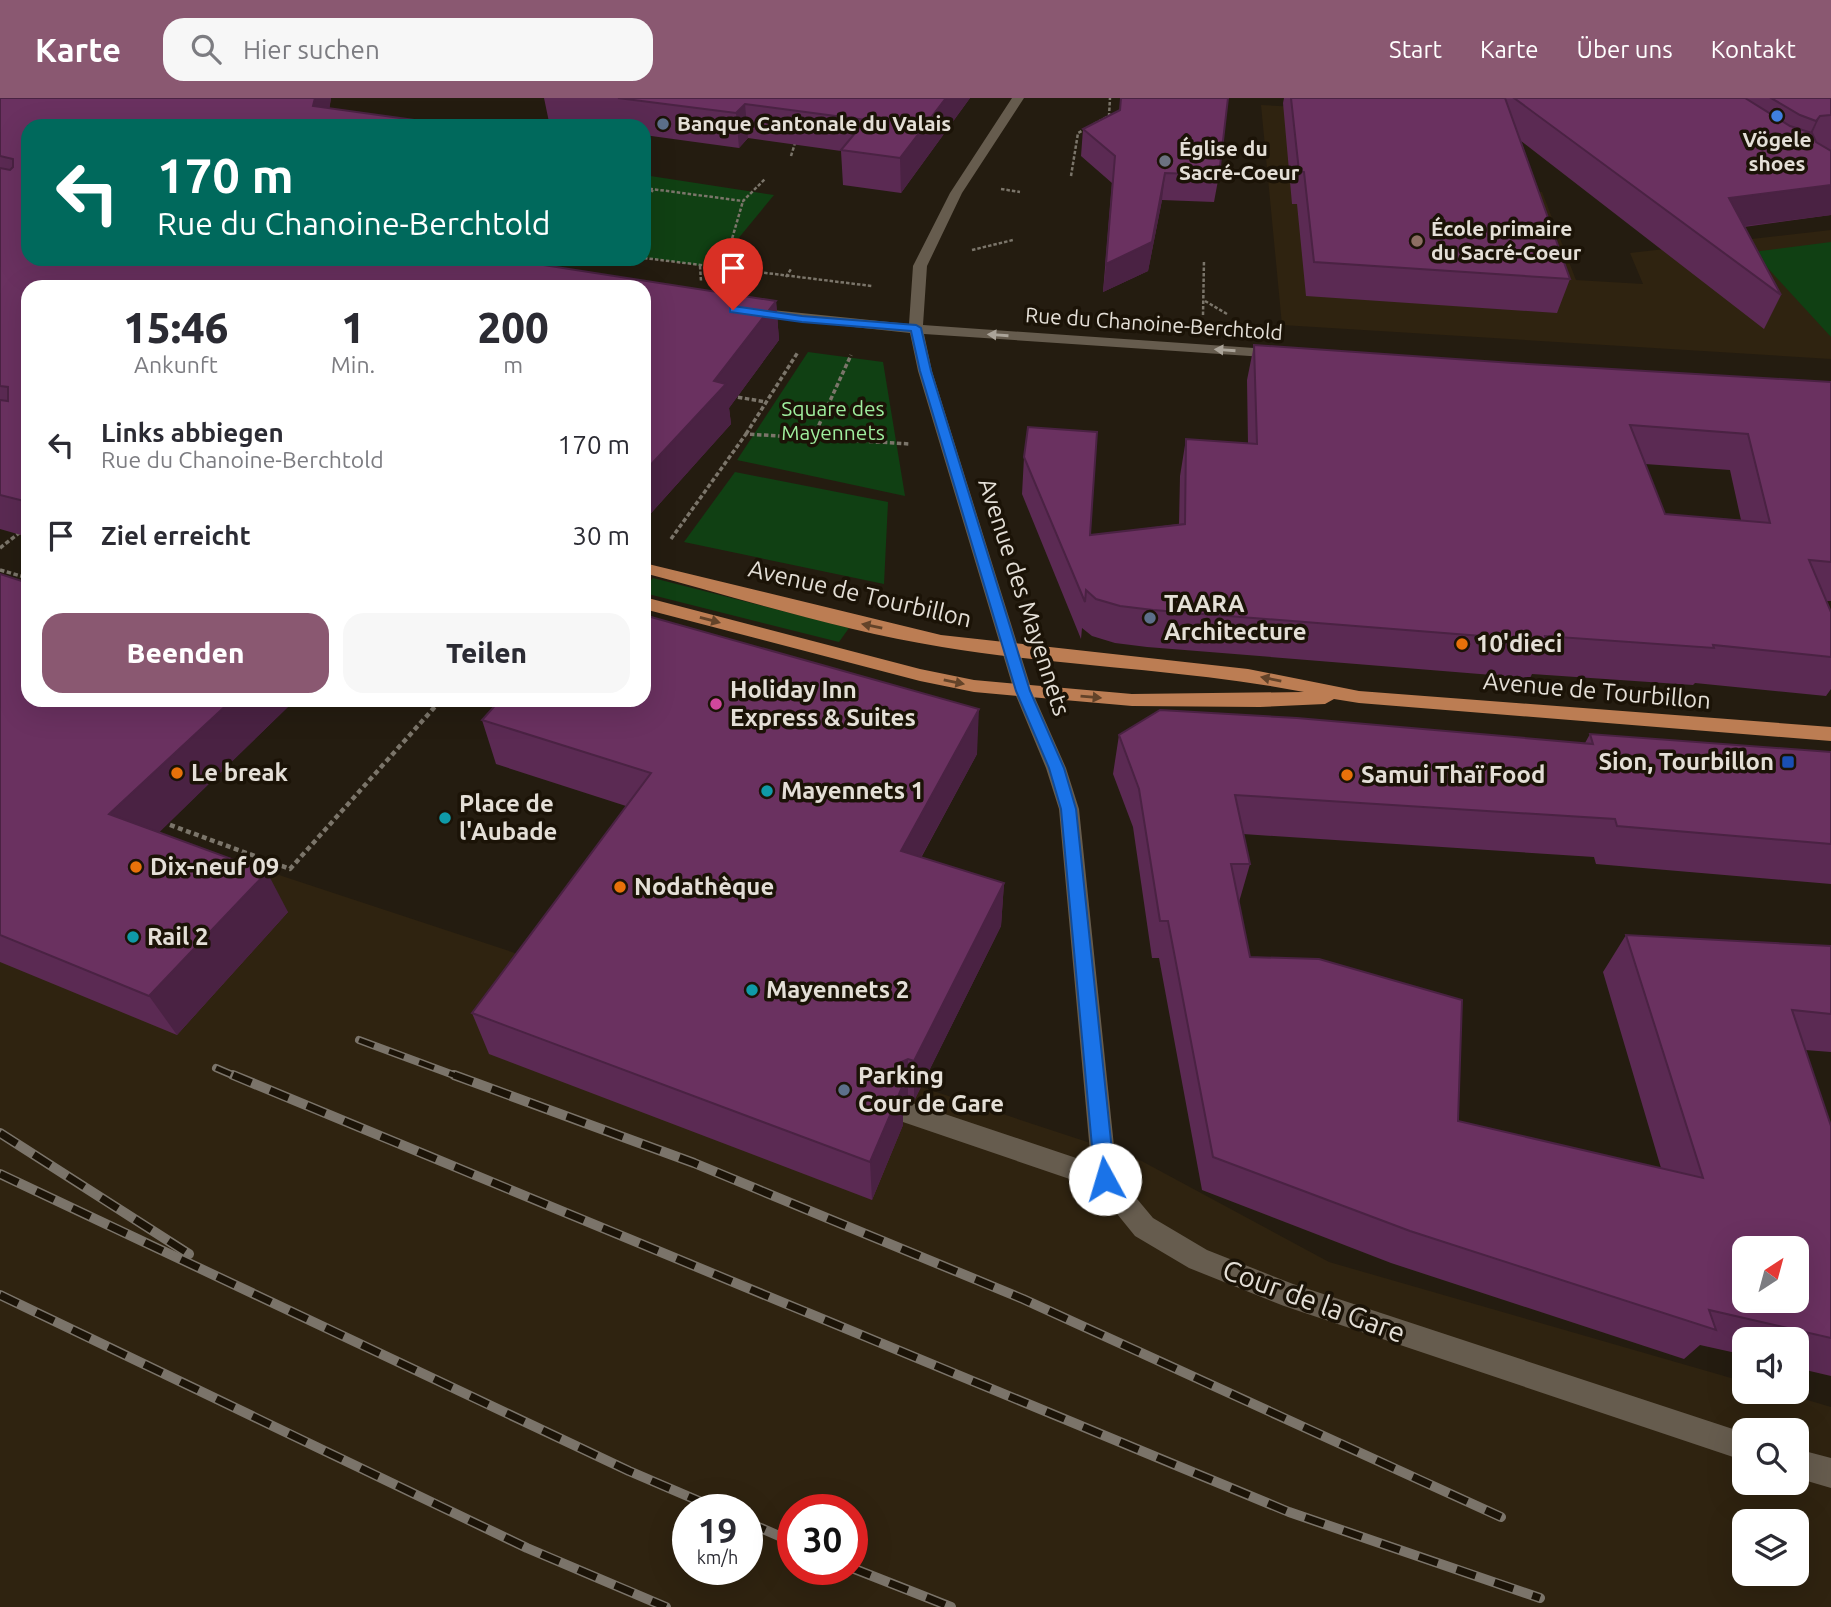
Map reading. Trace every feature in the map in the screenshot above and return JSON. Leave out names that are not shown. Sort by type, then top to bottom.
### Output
[{"type":"main road","name":"Avenue de Tourbillon","points":[[651,570],[863,624],[941,640],[1012,650],[1248,675],[1359,697],[1831,734]]},
{"type":"main road","name":"Avenue de Tourbillon","points":[[651,605],[920,675],[974,686],[1132,700],[1260,701],[1359,697]]},
{"type":"street","name":"Avenue des Mayennets","points":[[1017,98],[956,193],[920,266],[916,328],[925,371],[1023,691],[1056,768],[1069,809],[1105,1179]]},
{"type":"street","name":"Rue du Chanoine-Berchtold","points":[[738,310],[802,319],[1292,355]]},
{"type":"street","points":[[909,1112],[1105,1179]]},
{"type":"street","name":"Cour de la Gare","points":[[1105,1179],[1144,1227],[1198,1259],[1293,1297],[1732,1443]]},
{"type":"street","points":[[1809,1467],[1831,1473]]},
{"type":"path","points":[[1071,176],[1078,133],[1109,116],[1110,98]]},
{"type":"path","points":[[791,156],[794,143],[802,134]]},
{"type":"path","points":[[723,270],[743,201],[765,179]]},
{"type":"path","points":[[993,188],[1020,192]]},
{"type":"path","points":[[651,191],[653,189],[743,201]]},
{"type":"path","points":[[971,250],[1013,240]]},
{"type":"path","points":[[651,258],[723,270],[872,286]]},
{"type":"path","points":[[1204,260],[1205,302]]},
{"type":"path","points":[[700,266],[701,281]]},
{"type":"path","points":[[786,276],[791,269]]},
{"type":"path","points":[[813,438],[855,348]]},
{"type":"path","points":[[666,546],[746,434],[798,350]]},
{"type":"path","points":[[730,396],[765,402]]},
{"type":"path","points":[[746,434],[916,444]]},
{"type":"path","points":[[0,548],[21,532]]},
{"type":"path","points":[[0,570],[21,576]]},
{"type":"path","points":[[151,819],[290,869],[435,707]]},
{"type":"shaded area","name":"École primaire du Sacré-Coeur","points":[[1261,105],[1478,117],[1511,191],[1542,192],[1576,280],[1643,284],[1630,253],[1831,230],[1831,359],[1282,325]]},
{"type":"shaded area","points":[[0,783],[1136,1158],[1329,1262],[1732,1378],[1732,1404],[1809,1404],[1809,1400],[1831,1407],[1831,1607],[0,1607]]},
{"type":"green space","points":[[651,176],[774,195],[714,268],[651,258]]},
{"type":"green space","points":[[1831,242],[1831,337],[1753,252]]},
{"type":"green space","name":"Square des Mayennets","points":[[808,352],[883,362],[905,496],[737,460]]},
{"type":"green space","name":"Square des Mayennets","points":[[735,472],[888,502],[884,584],[684,542]]},
{"type":"green space","points":[[653,578],[849,628],[839,642],[651,595]]},
{"type":"building","points":[[0,98],[315,98],[313,106],[407,119],[21,119],[21,266],[550,266],[640,280],[21,280],[21,500],[0,495],[0,400],[8,401],[8,387],[0,386],[0,168],[10,170],[13,167],[13,159],[0,156]]},
{"type":"building","points":[[618,98],[946,98],[900,158],[841,150],[866,120],[745,104],[736,113]]},
{"type":"building","points":[[1121,98],[1228,98],[1219,175],[1165,173],[1152,242],[1106,264],[1115,156],[1083,129],[1120,110]]},
{"type":"building","points":[[1291,98],[1505,98],[1570,279],[1314,262],[1304,172],[1299,171]]},
{"type":"building","points":[[1514,98],[1745,98],[1790,126],[1812,133],[1816,142],[1831,151],[1831,185],[1729,198],[1781,295]]},
{"type":"building","points":[[1771,98],[1831,98],[1831,115],[1820,116],[1816,121]]},
{"type":"building","points":[[651,282],[776,301],[714,381],[726,384],[651,464]]},
{"type":"building","points":[[1254,345],[1831,382],[1831,562],[1809,560],[1831,612],[1831,657],[1713,645],[1714,648],[1545,636],[1546,641],[1153,610],[1120,606],[1096,599],[1086,590],[1085,602],[1024,457],[1028,427],[1097,432],[1090,535],[1185,524],[1186,439],[1257,444]],"holes":[[[1630,425],[1748,434],[1770,523],[1665,514]]]},
{"type":"building","points":[[0,574],[21,581],[21,707],[224,707],[109,814],[267,872],[149,996],[0,935]]},
{"type":"building","points":[[651,617],[979,709],[901,851],[1004,883],[914,1061],[908,1059],[897,1064],[894,1074],[897,1082],[903,1085],[870,1162],[472,1013],[651,773],[482,720],[494,707],[651,707]]},
{"type":"building","points":[[1160,710],[1297,718],[1593,744],[1590,734],[1831,752],[1831,844],[1617,826],[1615,819],[1235,795],[1250,864],[1231,864],[1250,957],[1319,959],[1462,1000],[1458,1121],[1703,1178],[1626,935],[1831,946],[1831,1014],[1792,1010],[1831,1126],[1831,1338],[1809,1333],[1809,1327],[1783,1327],[1709,1310],[1716,1330],[1410,1231],[1213,1157],[1168,921],[1160,921],[1139,789],[1119,735]]},
{"type":"railway","points":[[359,1040],[459,1077]]},
{"type":"railway","points":[[216,1068],[237,1077]]},
{"type":"railway","points":[[233,1075],[1289,1512],[1540,1598]]},
{"type":"railway","points":[[454,1075],[694,1163],[1023,1299],[1501,1517]]},
{"type":"railway","points":[[0,1133],[189,1254]]},
{"type":"railway","points":[[0,1174],[683,1494]]},
{"type":"railway","points":[[0,1295],[527,1548],[666,1607]]},
{"type":"railway","points":[[763,1529],[777,1535]]},
{"type":"railway","points":[[868,1574],[951,1607]]},
{"type":"place","name":"Vögele shoes","points":[[1777,116]]},
{"type":"place","name":"Banque Cantonale du Valais","points":[[663,124]]},
{"type":"place","name":"Église du Sacré-Coeur","points":[[1165,161]]},
{"type":"place","name":"École primaire du Sacré-Coeur","points":[[1417,241]]},
{"type":"place","name":"TAARA Architecture","points":[[1150,618]]},
{"type":"place","name":"10'dieci","points":[[1462,644]]},
{"type":"place","name":"Holiday Inn Express & Suites","points":[[716,704]]},
{"type":"place","name":"Sion, Tourbillon","points":[[1788,762]]},
{"type":"place","name":"Le break","points":[[177,773]]},
{"type":"place","name":"Samui Thaï Food","points":[[1347,775]]},
{"type":"place","name":"Mayennets 1","points":[[767,791]]},
{"type":"place","name":"Place de l'Aubade","points":[[445,818]]},
{"type":"place","name":"Dix-neuf 09","points":[[136,867]]},
{"type":"place","name":"Nodathèque","points":[[620,887]]},
{"type":"place","name":"Rail 2","points":[[133,937]]},
{"type":"place","name":"Mayennets 2","points":[[752,990]]},
{"type":"place","name":"Parking Cour de Gare","points":[[844,1090]]},
{"type":"route","points":[[733,310],[802,319],[916,328],[925,371],[1023,691],[1056,768],[1069,809],[1105,1179]]}]
